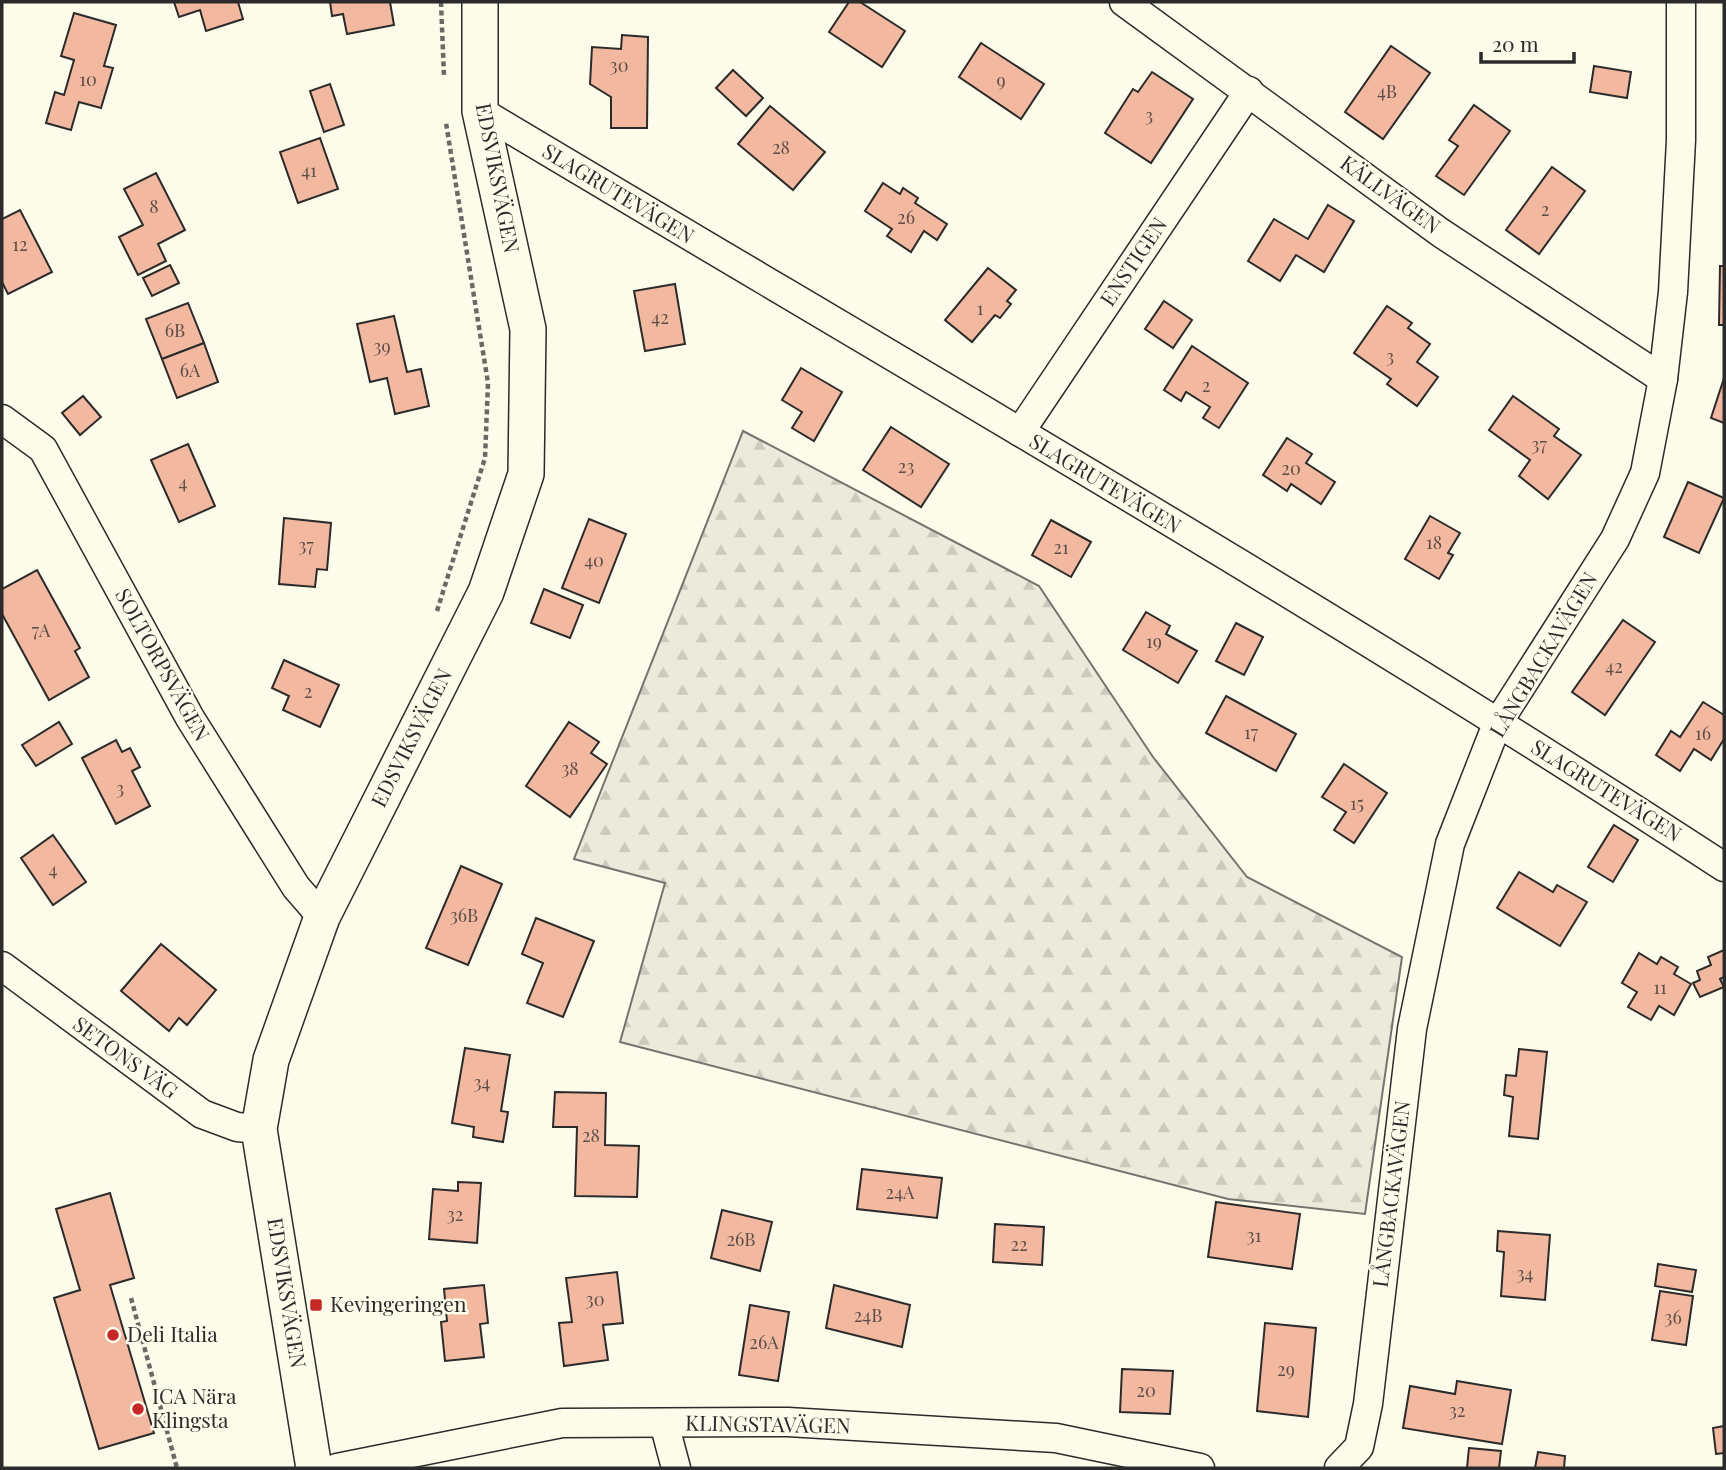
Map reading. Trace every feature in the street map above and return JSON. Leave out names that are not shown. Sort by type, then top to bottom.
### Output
[{"type":"street","name":"EDSVIKSVÄGEN","points":[[314,1468],[259,1129],[271,1060],[322,917],[486,592],[526,474],[528,329],[480,111],[480,2]]},
{"type":"street","name":"KÄLLVÄGEN","points":[[1124,2],[1441,233],[1663,379]]},
{"type":"street","name":"LÅNGBACKAVÄGEN","points":[[1339,1468],[1359,1447],[1368,1404],[1412,1028],[1450,844],[1497,724],[1615,539],[1645,473],[1663,379],[1673,292],[1681,140],[1681,2]]},
{"type":"street","name":"ENSTIGEN","points":[[1020,432],[1248,91]]},
{"type":"street","name":"SLAGRUTEVÄGEN","points":[[480,111],[1020,432],[1497,724],[1556,757],[1724,867]]},
{"type":"street","name":"SOLTORPSVÄGEN","points":[[2,419],[43,449],[190,718],[296,887],[322,917]]},
{"type":"street","name":"SETONS VÄG","points":[[2,966],[202,1114],[237,1127],[259,1129]]},
{"type":"street","name":"KLINGSTAVÄGEN","points":[[337,1468],[562,1423],[788,1422],[1056,1438],[1200,1468]]},
{"type":"street","points":[[664,1423],[676,1468]]},
{"type":"path","points":[[441,2],[444,80]]},
{"type":"path","points":[[433,619],[485,458],[488,383],[446,119]]},
{"type":"path","points":[[131,1298],[177,1468]]},
{"type":"green space","points":[[743,431],[1039,586],[1153,757],[1247,877],[1402,957],[1365,1214],[1228,1199],[620,1042],[665,883],[574,859]]},
{"type":"building","points":[[174,2],[238,2],[243,19],[206,31],[200,10],[179,17]]},
{"type":"building","points":[[330,2],[390,2],[394,25],[347,34],[343,14],[332,16]]},
{"type":"building","points":[[849,2],[860,2],[905,31],[882,67],[829,32]]},
{"type":"building","points":[[74,13],[116,25],[104,66],[113,68],[101,108],[79,102],[71,130],[46,123],[55,92],[64,95],[74,60],[61,56]]},
{"type":"building","points":[[622,35],[648,37],[647,128],[611,128],[611,97],[590,84],[592,47],[621,49]]},
{"type":"building","points":[[981,43],[1044,84],[1021,119],[959,77]]},
{"type":"building","points":[[1391,46],[1430,73],[1383,139],[1345,112]]},
{"type":"building","points":[[1594,66],[1631,72],[1627,98],[1590,92]]},
{"type":"building","points":[[733,70],[763,98],[746,116],[716,88]]},
{"type":"building","points":[[1152,72],[1193,99],[1151,163],[1105,133],[1133,89],[1138,92]]},
{"type":"building","points":[[330,84],[344,125],[324,132],[310,91]]},
{"type":"building","points":[[1474,105],[1510,131],[1464,195],[1436,176],[1458,146],[1449,140]]},
{"type":"building","points":[[770,106],[825,152],[793,190],[738,144]]},
{"type":"building","points":[[320,138],[338,189],[298,203],[280,152]]},
{"type":"building","points":[[1552,167],[1585,191],[1539,254],[1506,230]]},
{"type":"building","points":[[156,173],[185,230],[158,244],[166,261],[138,275],[119,237],[143,225],[124,189]]},
{"type":"building","points":[[883,183],[900,194],[903,188],[918,198],[915,203],[947,224],[937,240],[924,231],[911,252],[887,236],[892,229],[865,211]]},
{"type":"building","points":[[1328,205],[1354,221],[1324,272],[1296,255],[1280,281],[1248,261],[1274,219],[1308,239]]},
{"type":"building","points":[[20,210],[52,272],[8,294],[2,282],[2,219]]},
{"type":"building","points":[[170,265],[179,283],[152,296],[143,278]]},
{"type":"building","points":[[1720,266],[1724,266],[1724,325],[1719,325]]},
{"type":"building","points":[[988,268],[1016,290],[1007,301],[1011,304],[1000,318],[995,315],[972,342],[945,320]]},
{"type":"building","points":[[675,284],[685,344],[645,351],[634,291]]},
{"type":"building","points":[[1164,301],[1192,320],[1173,348],[1145,329]]},
{"type":"building","points":[[188,303],[204,343],[162,359],[146,319]]},
{"type":"building","points":[[1387,306],[1412,323],[1408,328],[1430,344],[1417,362],[1438,377],[1417,406],[1387,384],[1391,379],[1354,353]]},
{"type":"building","points":[[394,316],[407,372],[421,369],[429,406],[395,414],[387,378],[370,382],[357,324]]},
{"type":"building","points":[[204,343],[218,382],[177,398],[162,359]]},
{"type":"building","points":[[1192,346],[1248,383],[1219,428],[1203,418],[1210,407],[1186,392],[1181,401],[1164,390]]},
{"type":"building","points":[[801,368],[842,392],[814,441],[792,428],[802,412],[782,400]]},
{"type":"building","points":[[1724,378],[1724,423],[1711,418]]},
{"type":"building","points":[[83,396],[101,417],[80,435],[62,413]]},
{"type":"building","points":[[1513,396],[1559,429],[1554,436],[1581,455],[1548,499],[1519,476],[1530,460],[1489,430]]},
{"type":"building","points":[[891,427],[949,464],[921,507],[863,470]]},
{"type":"building","points":[[1287,438],[1312,454],[1306,463],[1335,482],[1321,504],[1291,484],[1287,491],[1263,475]]},
{"type":"building","points":[[188,444],[215,506],[179,522],[151,460]]},
{"type":"building","points":[[1688,482],[1724,498],[1699,553],[1664,537]]},
{"type":"building","points":[[1430,516],[1460,533],[1448,553],[1453,555],[1439,579],[1405,559]]},
{"type":"building","points":[[284,518],[331,523],[327,570],[317,569],[315,587],[279,584]]},
{"type":"building","points":[[589,519],[626,534],[599,603],[562,588]]},
{"type":"building","points":[[1051,520],[1091,542],[1071,577],[1032,555]]},
{"type":"building","points":[[37,570],[80,648],[75,651],[89,677],[49,700],[2,614],[2,589]]},
{"type":"building","points":[[544,589],[583,605],[570,638],[531,623]]},
{"type":"building","points":[[1146,612],[1170,626],[1166,634],[1197,651],[1178,683],[1123,650]]},
{"type":"building","points":[[1623,620],[1655,642],[1605,715],[1572,692]]},
{"type":"building","points":[[1236,623],[1263,637],[1244,675],[1216,661]]},
{"type":"building","points":[[284,660],[339,685],[320,727],[283,710],[289,696],[272,688]]},
{"type":"building","points":[[1226,696],[1296,734],[1276,771],[1206,733]]},
{"type":"building","points":[[1703,702],[1724,715],[1724,739],[1711,760],[1694,749],[1680,771],[1656,755],[1671,731],[1680,737]]},
{"type":"building","points":[[59,722],[72,744],[36,766],[22,745]]},
{"type":"building","points":[[569,722],[599,742],[591,753],[607,764],[570,817],[526,786]]},
{"type":"building","points":[[116,740],[122,752],[130,748],[140,767],[132,771],[150,806],[116,824],[82,758]]},
{"type":"building","points":[[1344,764],[1387,793],[1354,843],[1334,830],[1346,812],[1322,797]]},
{"type":"building","points":[[1614,825],[1638,840],[1613,882],[1588,867]]},
{"type":"building","points":[[53,835],[86,882],[53,905],[21,858]]},
{"type":"building","points":[[461,866],[502,884],[468,965],[426,948]]},
{"type":"building","points":[[1519,872],[1553,892],[1557,885],[1587,902],[1560,946],[1497,908]]},
{"type":"building","points":[[536,918],[594,941],[563,1017],[527,1003],[543,963],[522,954]]},
{"type":"building","points":[[161,944],[216,990],[187,1025],[179,1018],[169,1031],[121,991]]},
{"type":"building","points":[[1724,950],[1724,977],[1720,979],[1724,987],[1700,997],[1693,983],[1700,980],[1697,971],[1711,965],[1708,957]]},
{"type":"building","points":[[1639,953],[1657,964],[1661,957],[1678,967],[1674,974],[1691,984],[1674,1015],[1659,1006],[1651,1020],[1628,1007],[1637,992],[1622,983]]},
{"type":"building","points":[[465,1048],[510,1055],[501,1111],[508,1112],[503,1142],[473,1137],[474,1127],[452,1123]]},
{"type":"building","points":[[1519,1049],[1547,1052],[1538,1139],[1509,1136],[1513,1097],[1504,1095],[1506,1075],[1516,1076]]},
{"type":"building","points":[[555,1092],[606,1093],[605,1145],[639,1146],[637,1197],[575,1196],[577,1127],[553,1127]]},
{"type":"building","points":[[862,1169],[942,1178],[937,1218],[857,1209]]},
{"type":"building","points":[[458,1182],[481,1183],[477,1243],[429,1239],[433,1189],[458,1191]]},
{"type":"building","points":[[110,1193],[134,1278],[110,1285],[154,1433],[99,1449],[54,1298],[80,1290],[56,1209]]},
{"type":"building","points":[[1216,1202],[1300,1214],[1292,1269],[1208,1257]]},
{"type":"building","points":[[722,1210],[772,1222],[760,1271],[711,1258]]},
{"type":"building","points":[[995,1224],[1044,1227],[1042,1265],[993,1262]]},
{"type":"building","points":[[1498,1231],[1550,1235],[1545,1300],[1501,1296],[1504,1252],[1497,1251]]},
{"type":"building","points":[[1658,1264],[1696,1270],[1692,1292],[1655,1286]]},
{"type":"building","points":[[617,1272],[623,1323],[603,1325],[608,1360],[564,1366],[559,1323],[572,1322],[566,1278]]},
{"type":"building","points":[[484,1285],[488,1323],[480,1324],[484,1357],[445,1361],[441,1322],[447,1321],[444,1289]]},
{"type":"building","points":[[834,1285],[910,1305],[902,1347],[826,1328]]},
{"type":"building","points":[[1660,1291],[1693,1296],[1686,1345],[1652,1340]]},
{"type":"building","points":[[750,1305],[789,1312],[778,1381],[739,1375]]},
{"type":"building","points":[[1265,1323],[1316,1328],[1308,1417],[1257,1411]]},
{"type":"building","points":[[1122,1369],[1173,1371],[1170,1414],[1120,1412]]},
{"type":"building","points":[[1457,1381],[1511,1390],[1502,1444],[1403,1428],[1410,1386],[1455,1394]]},
{"type":"building","points":[[1724,1426],[1724,1453],[1716,1454],[1713,1428]]},
{"type":"building","points":[[1469,1448],[1501,1451],[1499,1468],[1467,1468]]},
{"type":"building","points":[[1538,1452],[1565,1456],[1564,1468],[1535,1468]]},
{"type":"place","name":"Kevingeringen","points":[[316,1305]]},
{"type":"place","name":"Deli Italia","points":[[113,1335]]},
{"type":"place","name":"ICA Nära Klingsta","points":[[138,1409]]}]
